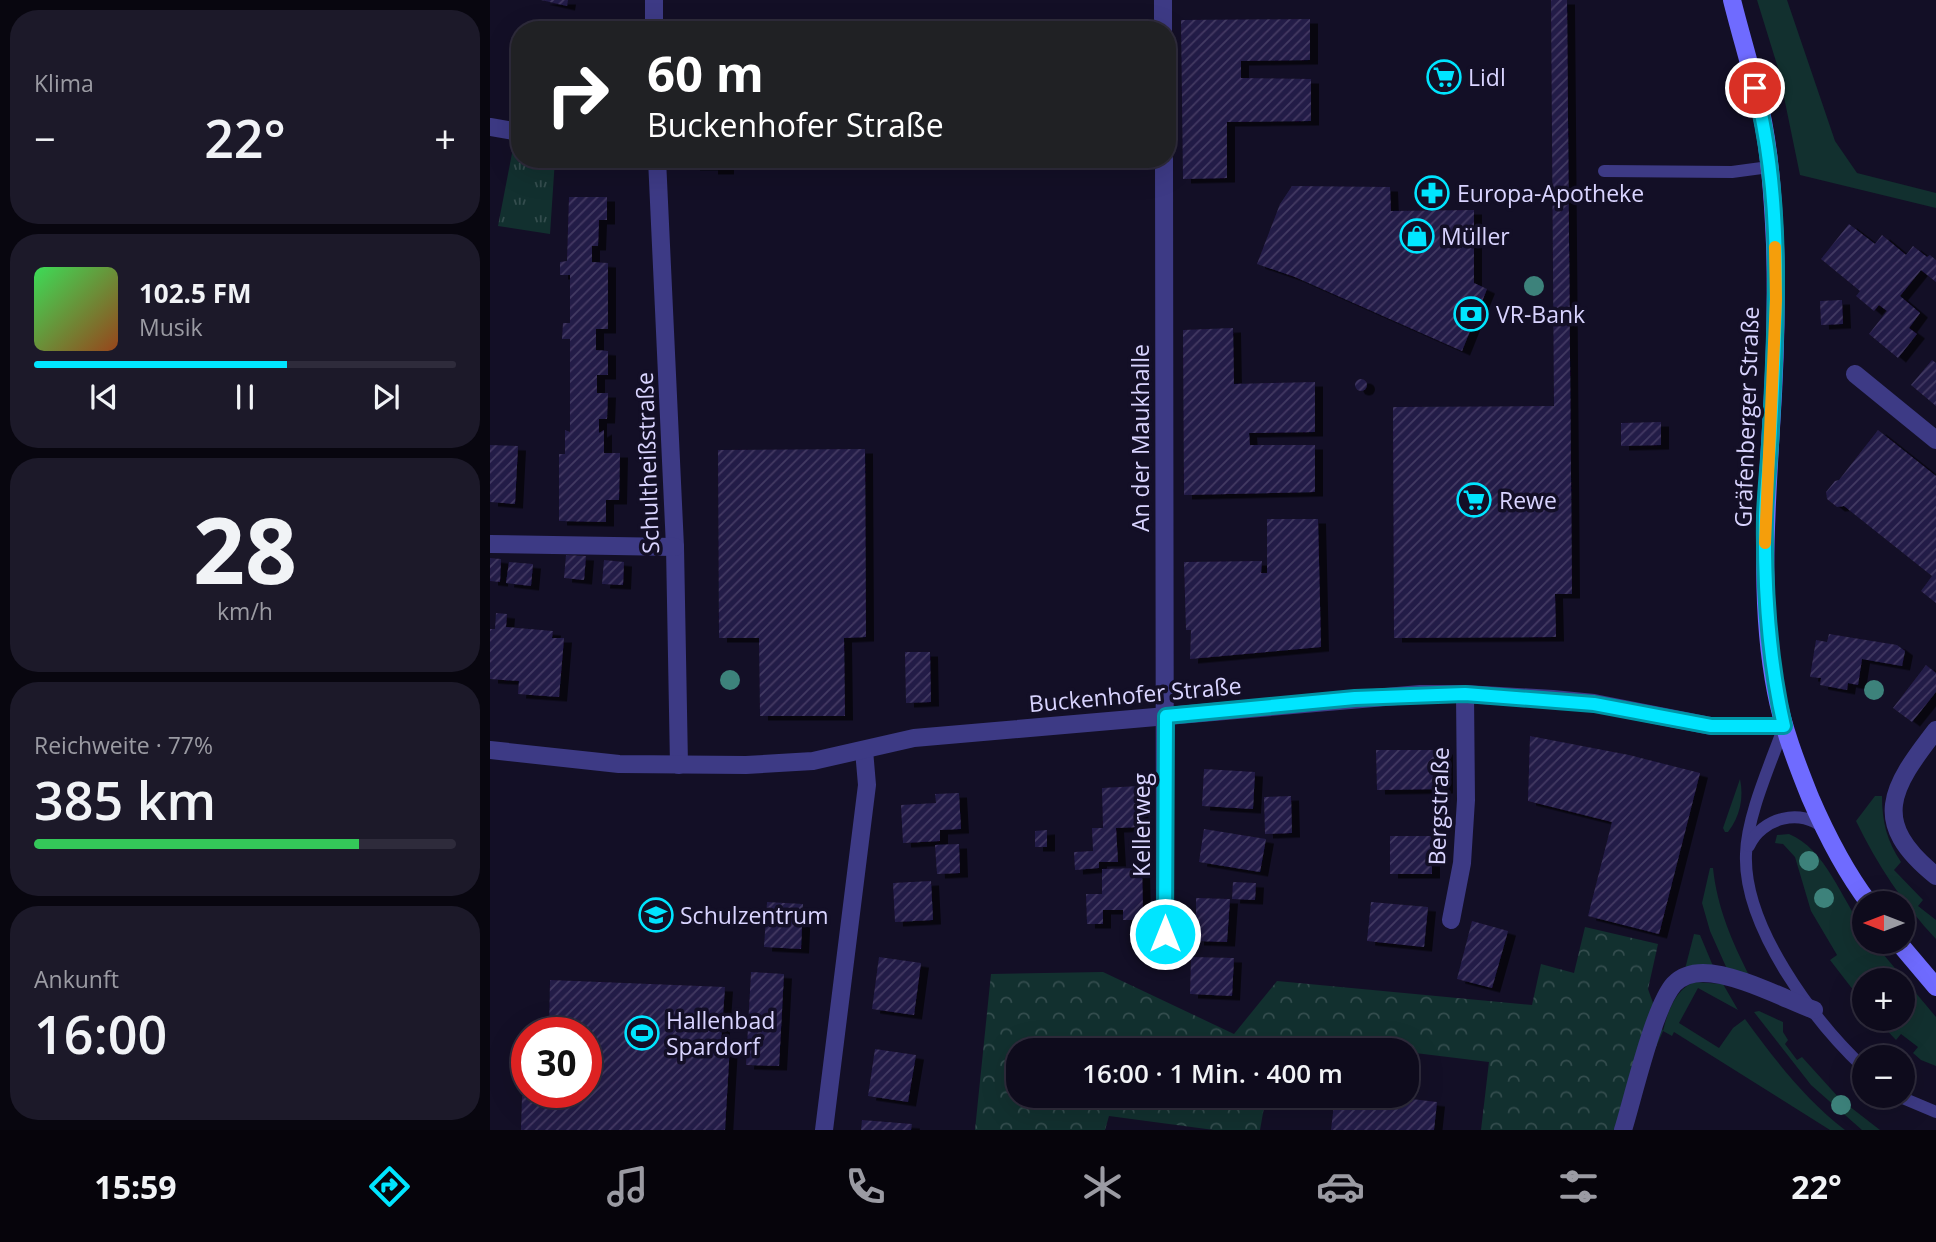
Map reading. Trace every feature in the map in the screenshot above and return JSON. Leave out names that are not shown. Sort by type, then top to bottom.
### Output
[{"type":"main road","name":"Gräfenberger Straße","points":[[1732,0],[1760,109],[1769,167],[1775,241],[1776,299],[1765,513],[1770,655],[1784,726],[1824,829],[1861,891]]},
{"type":"main road","points":[[1908,954],[1936,988]]},
{"type":"street","points":[[654,0],[654,21]]},
{"type":"street","points":[[1163,0],[1163,21]]},
{"type":"street","points":[[490,127],[511,130]]},
{"type":"street","name":"Schultheißstraße","points":[[657,168],[675,547],[679,765]]},
{"type":"street","name":"An der Maukhalle","points":[[1164,168],[1166,716]]},
{"type":"street","points":[[1855,374],[1936,440]]},
{"type":"street","points":[[490,544],[675,547]]},
{"type":"street","name":"Buckenhofer Straße","points":[[490,750],[619,764],[746,765],[813,761],[914,738],[1355,698],[1465,694],[1594,704],[1711,726],[1784,726]]},
{"type":"street","name":"Bergstraße","points":[[1451,920],[1463,851],[1466,800],[1465,694]]},
{"type":"street","name":"Kellerweg","points":[[1165,934],[1166,716]]},
{"type":"street","points":[[1936,730],[1907,768],[1898,787],[1895,806],[1897,830],[1904,845],[1917,861],[1936,876]]},
{"type":"street","points":[[824,1130],[867,785],[864,750]]},
{"type":"street","points":[[1623,1130],[1659,1011],[1669,991],[1678,981],[1694,973],[1725,976],[1814,1010]]},
{"type":"lane","points":[[1604,171],[1732,172],[1769,167]]},
{"type":"lane","points":[[1784,726],[1751,822],[1746,852],[1748,882],[1757,915],[1784,969],[1814,1010],[1852,1054]]},
{"type":"lane","points":[[1746,852],[1755,835],[1766,825],[1780,819],[1805,818],[1818,823],[1824,829]]},
{"type":"lane","points":[[1915,1103],[1936,1112]]},
{"type":"green space","points":[[1757,0],[1787,0],[1835,141],[1857,173],[1936,193],[1936,208],[1800,175],[1778,68]]},
{"type":"green space","points":[[511,159],[511,168],[554,168],[550,234],[498,226]]},
{"type":"green space","points":[[1740,779],[1740,807],[1736,820],[1728,832],[1725,832],[1723,828]]},
{"type":"green space","points":[[1875,796],[1882,796],[1886,831],[1901,862],[1894,870],[1914,891],[1897,891],[1856,821]]},
{"type":"green space","points":[[1789,834],[1802,841],[1832,876],[1852,910],[1852,954],[1883,954],[1895,968],[1852,968],[1852,988],[1830,960],[1837,955],[1811,911],[1795,857],[1783,844],[1775,843],[1777,835]]},
{"type":"green space","points":[[1710,868],[1713,868],[1726,924],[1750,977],[1727,969],[1710,931],[1702,903]]},
{"type":"green space","points":[[1915,892],[1923,900],[1918,906],[1936,920],[1936,939],[1915,914]]},
{"type":"green space","points":[[1585,927],[1658,944],[1648,989],[1663,1031],[1619,1130],[1481,1130],[1489,1062],[1419,1053],[1419,1038],[1277,1036],[1006,1038],[1006,1108],[1264,1108],[1260,1130],[1214,1130],[1109,1116],[1105,1130],[975,1130],[991,974],[1103,972],[1234,1034],[1277,981],[1532,1005],[1541,964],[1574,973]]},
{"type":"green space","points":[[1694,934],[1700,935],[1713,966],[1685,969]]},
{"type":"green space","points":[[1695,982],[1723,984],[1738,1010],[1698,988],[1679,1023],[1719,1048],[1733,1028],[1745,1019],[1804,1092],[1845,1130],[1830,1130],[1674,1032],[1672,1036],[1663,1031],[1678,995]]},
{"type":"green space","points":[[1915,992],[1936,1017],[1936,1066],[1915,1055],[1918,1047],[1901,1034],[1896,1040],[1887,1031],[1915,1031]]},
{"type":"green space","points":[[1759,1011],[1783,1022],[1783,1032],[1788,1040],[1785,1044],[1797,1060],[1802,1057],[1840,1099],[1880,1130],[1862,1130],[1811,1085],[1754,1012]]},
{"type":"building","points":[[541,0],[568,0],[567,6]]},
{"type":"building","name":"Rewe","points":[[1551,0],[1567,0],[1572,594],[1555,594],[1556,637],[1394,638],[1393,407],[1554,406]]},
{"type":"building","points":[[1310,19],[1310,60],[1241,61],[1241,78],[1311,79],[1311,121],[1227,122],[1227,178],[1183,179],[1181,20]]},
{"type":"building","points":[[710,168],[726,168],[726,170]]},
{"type":"building","points":[[1292,186],[1390,187],[1391,211],[1474,210],[1474,283],[1487,289],[1462,351],[1295,277],[1257,264],[1280,204]]},
{"type":"building","points":[[569,197],[607,197],[607,220],[599,220],[598,246],[592,246],[592,262],[608,263],[608,329],[596,329],[596,350],[608,351],[608,375],[597,375],[597,393],[608,393],[607,419],[599,419],[599,433],[604,430],[604,453],[620,453],[619,500],[606,500],[606,522],[559,521],[559,454],[565,454],[565,430],[570,432],[570,339],[562,339],[563,323],[570,323],[570,275],[560,275],[560,262],[567,261]]},
{"type":"building","points":[[1849,224],[1875,244],[1882,235],[1906,255],[1913,246],[1927,257],[1930,255],[1936,260],[1936,282],[1921,270],[1900,296],[1920,313],[1909,328],[1917,334],[1898,358],[1869,334],[1887,311],[1879,305],[1874,311],[1856,296],[1860,291],[1821,259]]},
{"type":"building","points":[[1842,300],[1843,324],[1821,325],[1820,301]]},
{"type":"building","points":[[1233,328],[1234,384],[1315,382],[1315,432],[1249,433],[1250,445],[1315,445],[1315,492],[1184,495],[1183,330]]},
{"type":"building","points":[[1932,360],[1936,363],[1936,406],[1911,385]]},
{"type":"building","points":[[1356,380],[1366,380],[1366,390],[1356,390]]},
{"type":"building","points":[[1661,422],[1661,445],[1621,446],[1621,423]]},
{"type":"building","points":[[1878,430],[1936,476],[1936,603],[1921,591],[1932,576],[1844,506],[1837,507],[1827,499],[1826,492],[1839,480]]},
{"type":"building","points":[[490,445],[518,446],[515,504],[490,502]]},
{"type":"building","points":[[865,449],[866,637],[844,638],[845,716],[760,716],[759,638],[719,638],[718,450]]},
{"type":"building","points":[[1267,519],[1318,519],[1321,647],[1190,659],[1191,630],[1186,630],[1184,562],[1262,561],[1261,573],[1267,573]]},
{"type":"building","points":[[566,555],[586,556],[584,580],[564,578]]},
{"type":"building","points":[[490,558],[501,559],[500,582],[490,581]]},
{"type":"building","points":[[604,560],[624,562],[623,585],[602,584]]},
{"type":"building","points":[[509,562],[533,564],[531,586],[506,583]]},
{"type":"building","points":[[496,613],[507,614],[506,627],[553,631],[552,638],[564,638],[559,697],[518,694],[519,681],[490,679],[490,629],[495,629]]},
{"type":"building","points":[[1829,634],[1897,645],[1905,651],[1902,666],[1862,659],[1858,685],[1848,683],[1847,690],[1820,685],[1821,678],[1810,677],[1816,640],[1827,642]]},
{"type":"building","points":[[905,652],[930,652],[931,702],[906,703]]},
{"type":"building","points":[[1926,665],[1936,673],[1936,692],[1912,722],[1893,708]]},
{"type":"building","points":[[1530,736],[1629,755],[1700,773],[1659,934],[1588,916],[1612,822],[1528,801]]},
{"type":"building","points":[[1376,750],[1445,750],[1445,789],[1377,790]]},
{"type":"building","points":[[1204,769],[1255,772],[1253,809],[1202,806]]},
{"type":"building","points":[[1139,786],[1141,827],[1116,828],[1118,862],[1099,862],[1099,868],[1075,870],[1074,852],[1093,851],[1092,828],[1103,828],[1102,788]]},
{"type":"building","points":[[959,793],[961,829],[940,830],[940,841],[903,843],[901,805],[936,803],[935,794]]},
{"type":"building","points":[[1291,796],[1292,833],[1265,834],[1264,797]]},
{"type":"building","points":[[1204,829],[1266,839],[1260,872],[1199,862]]},
{"type":"building","points":[[1047,830],[1047,847],[1035,847],[1035,831]]},
{"type":"building","points":[[1390,836],[1432,836],[1432,874],[1390,874]]},
{"type":"building","points":[[959,844],[960,873],[937,874],[935,845]]},
{"type":"building","points":[[1142,868],[1143,910],[1139,910],[1139,920],[1123,920],[1123,910],[1103,910],[1103,924],[1087,924],[1086,894],[1102,894],[1102,869]]},
{"type":"building","points":[[931,881],[933,920],[895,922],[893,883]]},
{"type":"building","points":[[1233,882],[1256,883],[1255,900],[1232,899]]},
{"type":"building","points":[[1196,898],[1230,899],[1227,942],[1196,941]]},
{"type":"building","points":[[767,902],[803,904],[801,949],[764,947]]},
{"type":"building","points":[[1371,902],[1428,907],[1424,947],[1367,941]]},
{"type":"building","points":[[1472,921],[1508,931],[1492,988],[1457,979]]},
{"type":"building","points":[[879,957],[921,963],[914,1015],[872,1009]]},
{"type":"building","points":[[1191,957],[1234,958],[1232,996],[1190,994]]},
{"type":"building","points":[[751,972],[784,974],[779,1066],[746,1065]]},
{"type":"building","points":[[550,980],[725,987],[721,1043],[730,1044],[725,1130],[521,1130],[522,1108],[602,1108],[602,1017],[549,1017]]},
{"type":"building","points":[[875,1049],[916,1055],[908,1102],[868,1096]]},
{"type":"building","points":[[1419,1100],[1437,1102],[1434,1130],[1331,1130],[1334,1108],[1419,1108]]},
{"type":"building","points":[[862,1120],[912,1124],[911,1130],[861,1130]]},
{"type":"slow traffic","points":[[1765,543],[1776,299],[1775,247]]},
{"type":"place","name":"Lidl","points":[[1444,77]]},
{"type":"place","name":"Europa-Apotheke","points":[[1432,193]]},
{"type":"place","name":"Müller","points":[[1417,236]]},
{"type":"place","name":"VR-Bank","points":[[1471,314]]},
{"type":"place","name":"Rewe","points":[[1474,500]]},
{"type":"place","name":"Schulzentrum","points":[[656,915]]},
{"type":"place","name":"Hallenbad Spardorf","points":[[642,1033]]},
{"type":"route","points":[[1165,934],[1166,716],[1355,698],[1465,694],[1594,704],[1711,726],[1784,726],[1770,655],[1766,587],[1765,513],[1776,299],[1775,241],[1769,167],[1755,88]]}]
